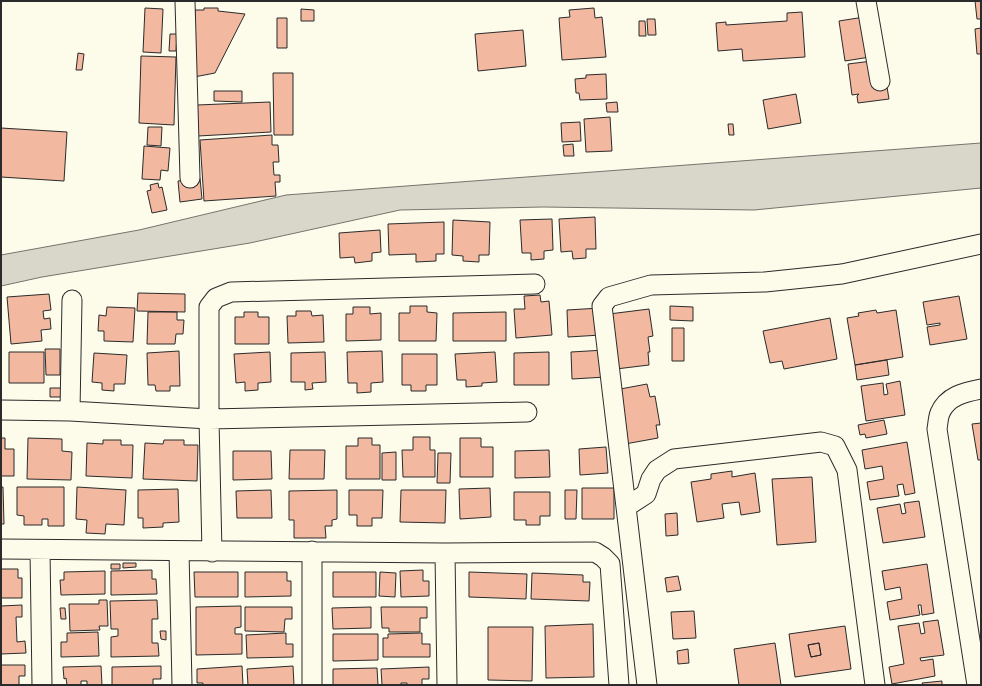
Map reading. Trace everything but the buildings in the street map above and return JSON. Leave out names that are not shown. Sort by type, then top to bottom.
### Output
[{"type":"street","points":[[185,1],[190,178]]},
{"type":"street","points":[[866,1],[880,81]]},
{"type":"street","points":[[647,685],[602,306],[609,297],[651,286],[765,282],[842,274],[981,244]]},
{"type":"street","points":[[212,552],[209,419],[210,307],[216,298],[231,292],[535,284]]},
{"type":"street","points":[[70,411],[72,300]]},
{"type":"street","points":[[977,685],[937,429],[940,413],[948,402],[961,393],[981,389]]},
{"type":"street","points":[[1,410],[70,411],[209,419],[527,412]]},
{"type":"street","points":[[626,507],[646,494],[651,479],[657,470],[674,459],[821,442],[835,446],[847,470],[875,685]]},
{"type":"street","points":[[1,549],[212,552],[595,552],[604,557],[610,564],[619,685]]},
{"type":"street","points":[[40,550],[42,685]]},
{"type":"street","points":[[179,551],[182,685]]},
{"type":"street","points":[[312,551],[312,685]]},
{"type":"street","points":[[445,553],[447,685]]},
{"type":"shaded area","points":[[981,143],[981,188],[754,210],[543,207],[400,210],[250,243],[42,277],[1,286],[1,255],[139,230],[286,195]]}]
